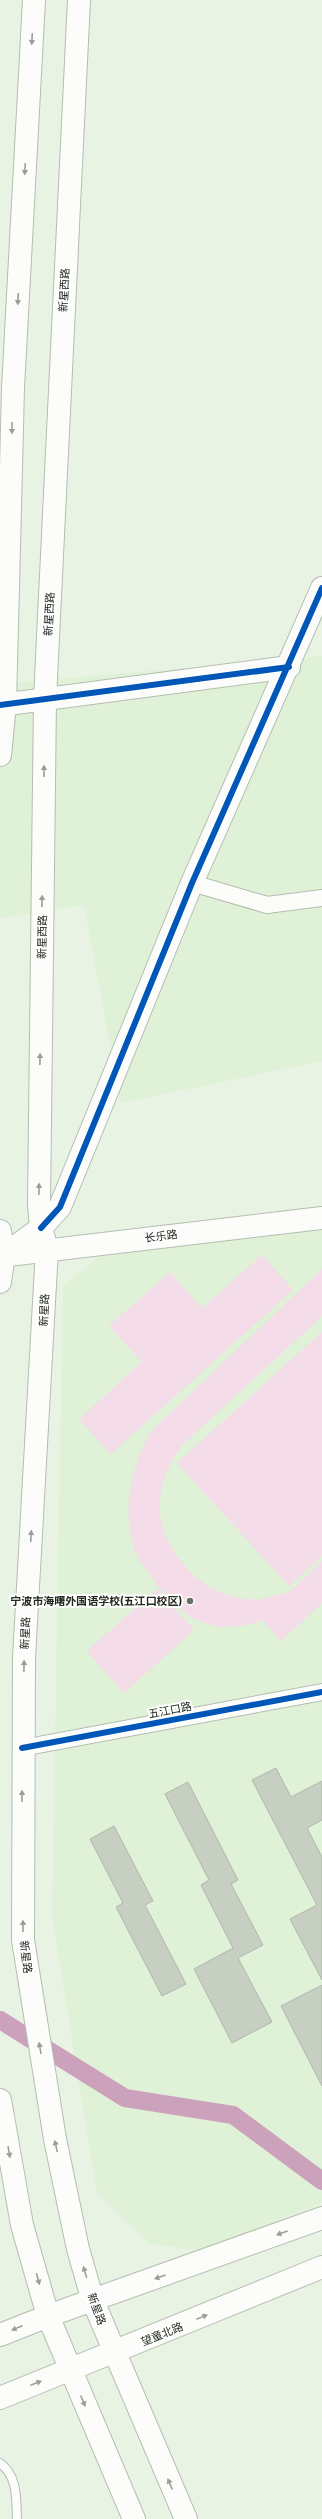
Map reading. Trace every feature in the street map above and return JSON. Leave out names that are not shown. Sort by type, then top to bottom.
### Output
[{"type":"main road","points":[[0,755],[3,705],[13,388],[34,0]]},
{"type":"main road","name":"新星西路","points":[[41,1228],[39,1204],[45,699],[79,0]]},
{"type":"main road","points":[[2,1256],[41,1228],[60,1207],[192,883],[289,667],[322,588]]},
{"type":"main road","points":[[3,705],[289,667]]},
{"type":"main road","name":"长乐路","points":[[2,1256],[47,1249],[322,1218]]},
{"type":"main road","name":"新星路","points":[[41,1228],[47,1249],[24,1658],[22,1748],[23,1940],[47,2086],[54,2139],[75,2234],[93,2301],[186,2519]]},
{"type":"main road","points":[[0,1231],[2,1256],[0,1282]]},
{"type":"main road","points":[[0,2100],[22,2225],[48,2316],[134,2519]]},
{"type":"main road","points":[[0,2335],[48,2316],[320,2219]]},
{"type":"main road","name":"望童北路","points":[[0,2398],[322,2268]]},
{"type":"street","points":[[192,883],[267,905],[322,898]]},
{"type":"street","name":"五江口路","points":[[22,1748],[322,1692]]},
{"type":"lane","points":[[0,2463],[8,2470],[14,2480],[18,2519]]},
{"type":"shaded area","points":[[322,656],[322,1061],[121,1103],[84,905],[0,918],[0,684]]},
{"type":"shaded area","name":"宁波市海曙外国语学校(五江口校区)","points":[[322,1229],[322,2203],[199,2250],[149,2244],[97,2193],[52,1917],[63,1286],[102,1254]]},
{"type":"shaded area","points":[[262,1255],[293,1290],[111,1454],[79,1419],[142,1362],[109,1326],[170,1272],[202,1308]]},
{"type":"shaded area","points":[[322,1269],[322,1316],[182,1445],[168,1469],[162,1486],[160,1503],[160,1513],[164,1531],[173,1549],[184,1565],[198,1579],[214,1589],[232,1597],[251,1599],[270,1597],[288,1592],[322,1561],[322,1603],[281,1641],[263,1620],[230,1627],[215,1626],[201,1622],[189,1615],[165,1595],[141,1562],[133,1547],[129,1527],[129,1499],[134,1471],[144,1444],[151,1431]]},
{"type":"shaded area","points":[[322,1332],[322,1556],[289,1586],[177,1463]]},
{"type":"shaded area","points":[[157,1589],[194,1630],[124,1693],[87,1651]]},
{"type":"building","points":[[276,1768],[291,1797],[322,1781],[322,1820],[307,1828],[322,1857],[322,1980],[290,1919],[317,1905],[252,1780]]},
{"type":"building","points":[[188,1782],[238,1880],[231,1884],[263,1945],[238,1958],[272,2022],[232,2043],[194,1969],[233,1948],[201,1885],[209,1880],[165,1794]]},
{"type":"building","points":[[114,1826],[153,1901],[145,1905],[186,1984],[162,1996],[116,1907],[123,1903],[90,1839]]},
{"type":"building","points":[[322,1985],[322,2086],[281,2006]]},
{"type":"waterway","points":[[0,2020],[125,2098],[233,2115],[322,2181]]},
{"type":"cycle path","points":[[41,1228],[60,1207],[192,883],[322,588]]},
{"type":"cycle path","points":[[0,705],[289,667]]},
{"type":"cycle path","points":[[22,1748],[322,1692]]},
{"type":"place","name":"宁波市海曙外国语学校(五江口校区)","points":[[190,1601]]}]
